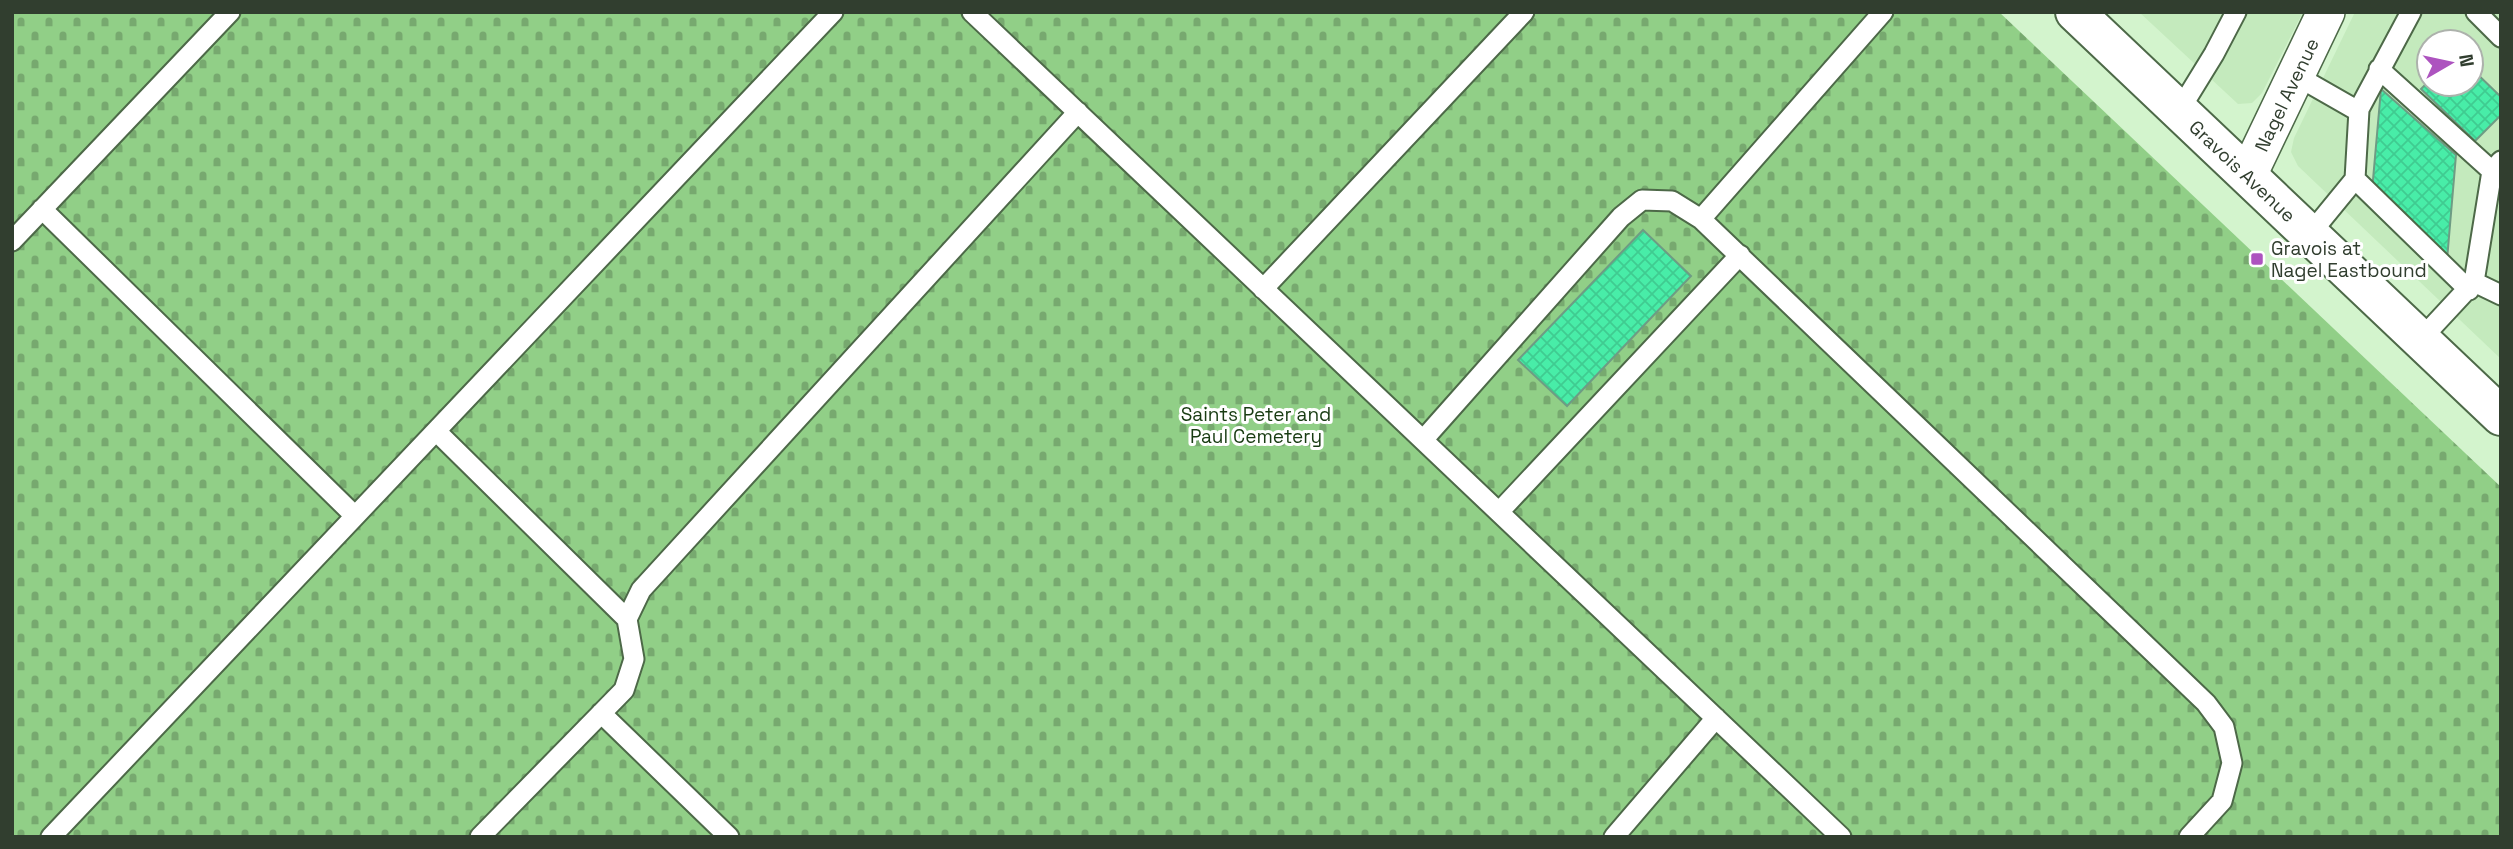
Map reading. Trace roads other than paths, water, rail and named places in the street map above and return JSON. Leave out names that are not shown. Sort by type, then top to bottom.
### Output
[{"type":"main road","name":"Gravois Avenue","points":[[2075,12],[2501,416]]},
{"type":"street","name":"Nagel Avenue","points":[[2248,176],[2326,12]]},
{"type":"lane","points":[[12,241],[230,12]]},
{"type":"lane","points":[[51,837],[833,12]]},
{"type":"lane","points":[[972,12],[1841,837]]},
{"type":"lane","points":[[1263,289],[1524,12]]},
{"type":"lane","points":[[1701,219],[1883,12]]},
{"type":"lane","points":[[2179,111],[2236,12]]},
{"type":"lane","points":[[2309,234],[2355,179],[2359,110],[2411,12]]},
{"type":"lane","points":[[2476,12],[2501,37]]},
{"type":"lane","points":[[2379,69],[2496,166],[2472,286],[2421,339]]},
{"type":"lane","points":[[2295,75],[2359,110]]},
{"type":"lane","points":[[627,619],[641,590],[1078,112]]},
{"type":"lane","points":[[2355,179],[2472,286],[2501,295]]},
{"type":"lane","points":[[1423,440],[1621,217],[1642,200],[1672,201],[1701,219],[2212,711],[2224,727],[2232,763],[2222,801],[2189,837]]},
{"type":"lane","points":[[42,209],[355,516]]},
{"type":"lane","points":[[1499,512],[1740,256]]},
{"type":"lane","points":[[436,431],[627,619],[634,659],[624,690],[480,837]]},
{"type":"lane","points":[[601,713],[729,837]]},
{"type":"lane","points":[[1614,837],[1716,718]]},
{"type":"place","name":"Gravois at Nagel Eastbound","points":[[2257,259]]},
{"type":"park label","name":"Saints Peter and Paul Cemetery","points":[[1256,425]]}]
